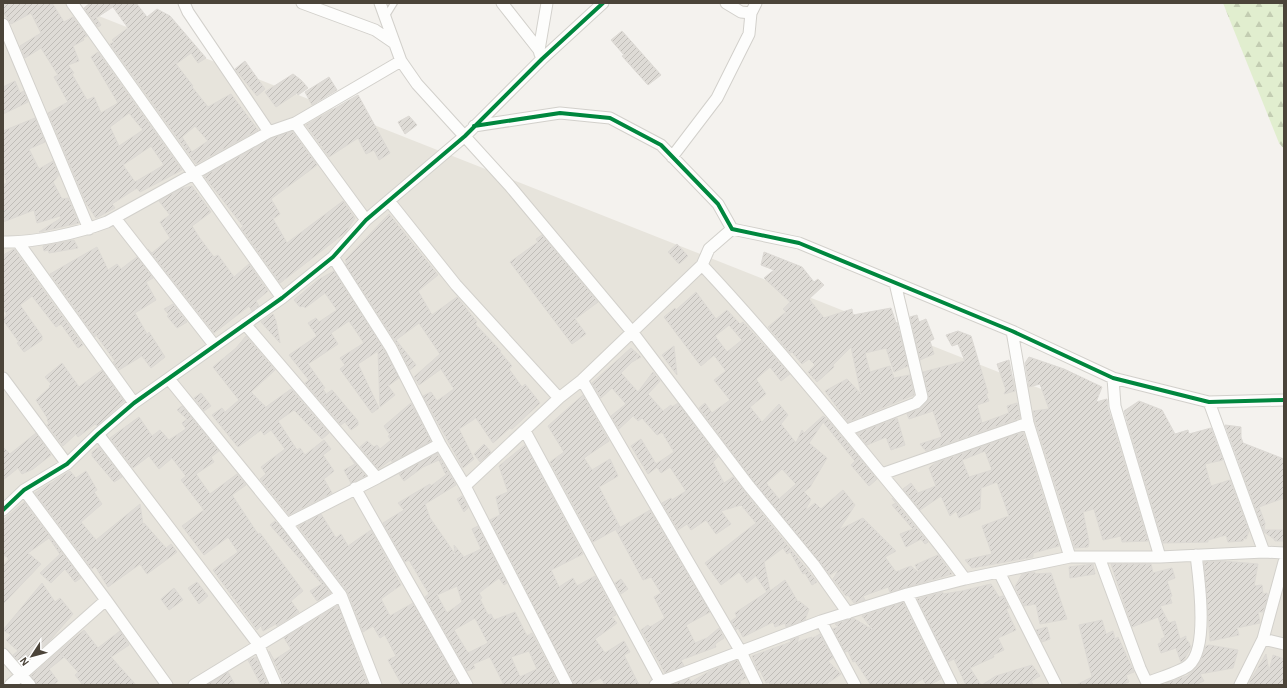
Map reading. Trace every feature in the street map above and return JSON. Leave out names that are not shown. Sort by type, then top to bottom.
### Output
[{"type":"street","points":[[72,3],[282,298]]},
{"type":"street","points":[[184,3],[188,12],[269,132]]},
{"type":"street","points":[[302,3],[375,30],[394,43]]},
{"type":"street","points":[[380,3],[401,61],[417,84],[509,185],[633,333],[749,486],[814,565],[848,613]]},
{"type":"street","points":[[503,3],[541,54]]},
{"type":"street","points":[[541,54],[547,3]]},
{"type":"street","points":[[3,510],[24,490],[67,464],[98,434],[134,403],[282,298],[333,257],[366,220],[465,136],[541,54],[603,3]]},
{"type":"street","points":[[672,157],[717,98],[749,34],[754,8],[741,12],[726,3]]},
{"type":"street","points":[[3,24],[89,228]]},
{"type":"street","points":[[3,242],[18,242],[89,228],[115,218],[193,173],[269,132],[295,123],[401,61]]},
{"type":"street","points":[[474,126],[560,113],[610,118],[661,145],[718,204],[732,229],[799,243],[1012,331],[1113,378],[1209,402],[1284,400]]},
{"type":"street","points":[[295,123],[366,220]]},
{"type":"street","points":[[389,201],[456,285],[559,398]]},
{"type":"street","points":[[115,218],[214,346]]},
{"type":"street","points":[[465,486],[559,398],[582,380],[633,333],[702,264],[709,250],[732,229]]},
{"type":"street","points":[[18,242],[134,403]]},
{"type":"street","points":[[333,257],[391,348],[440,444],[465,486],[567,685]]},
{"type":"street","points":[[702,264],[734,299],[846,430],[936,538],[965,579]]},
{"type":"street","points":[[846,430],[916,403],[922,397],[895,282]]},
{"type":"street","points":[[245,324],[377,478]]},
{"type":"street","points":[[1012,331],[1028,423],[1070,557]]},
{"type":"street","points":[[3,378],[67,464]]},
{"type":"street","points":[[1113,378],[1115,406],[1160,557]]},
{"type":"street","points":[[169,379],[287,524],[341,595],[376,685]]},
{"type":"street","points":[[582,380],[741,652],[757,685]]},
{"type":"street","points":[[1209,402],[1264,552]]},
{"type":"street","points":[[882,474],[1028,423]]},
{"type":"street","points":[[525,431],[659,684],[821,621],[907,594],[965,579],[1070,557],[1160,557],[1264,552],[1284,553]]},
{"type":"street","points":[[98,434],[258,644],[276,685]]},
{"type":"street","points":[[287,524],[440,444]]},
{"type":"street","points":[[355,488],[467,685]]},
{"type":"street","points":[[24,490],[167,685]]},
{"type":"street","points":[[1099,558],[1148,684],[1189,666],[1197,655],[1200,640],[1201,592],[1196,555]]},
{"type":"street","points":[[1240,685],[1263,639],[1284,562]]},
{"type":"street","points":[[999,572],[1056,685]]},
{"type":"street","points":[[907,594],[952,685]]},
{"type":"street","points":[[194,685],[258,644],[341,595]]},
{"type":"street","points":[[10,685],[106,600]]},
{"type":"street","points":[[821,621],[854,685]]},
{"type":"street","points":[[1263,639],[1284,644]]},
{"type":"street","points":[[3,654],[30,685]]},
{"type":"lane","points":[[385,17],[394,3]]},
{"type":"shaded area","points":[[3,3],[66,3],[1284,485],[1284,685],[3,685]]},
{"type":"green space","points":[[1223,3],[1284,3],[1284,149],[1279,143]]},
{"type":"building","points":[[3,3],[52,3],[64,22],[73,17],[87,36],[83,38],[84,40],[73,46],[79,61],[68,65],[74,73],[72,74],[87,100],[94,97],[101,113],[118,103],[91,57],[98,52],[182,170],[140,192],[137,188],[112,204],[115,208],[96,218],[86,203],[48,113],[68,102],[54,77],[58,75],[41,48],[25,58],[20,46],[41,33],[31,13],[11,24],[3,12]],"holes":[[[129,113],[143,130],[119,146],[110,127]],[[151,146],[164,165],[135,182],[123,165]]]},
{"type":"building","points":[[90,3],[136,3],[147,17],[157,9],[170,16],[206,58],[198,63],[191,53],[176,64],[193,86],[192,87],[208,107],[231,94],[258,130],[196,164],[110,44],[114,42],[112,40],[128,28],[113,7],[96,18],[101,25],[98,27],[84,8]],"holes":[[[195,126],[208,141],[192,152],[182,137]]]},
{"type":"building","points":[[622,31],[661,75],[648,85],[622,56],[624,55],[611,40]]},
{"type":"building","points":[[245,61],[265,89],[257,96],[235,69]]},
{"type":"building","points":[[293,74],[308,88],[298,95],[297,93],[276,107],[265,92]]},
{"type":"building","points":[[329,77],[337,90],[312,105],[305,92]]},
{"type":"building","points":[[15,81],[20,93],[24,91],[28,102],[3,114],[3,87]]},
{"type":"building","points":[[358,95],[390,153],[379,160],[374,150],[366,154],[358,138],[329,157],[306,125]]},
{"type":"building","points":[[409,116],[417,125],[405,134],[398,122]]},
{"type":"building","points":[[35,118],[45,142],[29,149],[39,169],[53,161],[59,175],[53,182],[62,199],[68,198],[79,223],[39,232],[61,218],[60,216],[37,223],[34,210],[3,222],[3,185],[7,183],[3,172],[3,131]]},
{"type":"building","points":[[292,131],[317,165],[271,199],[280,214],[273,219],[287,243],[343,201],[355,218],[346,232],[280,283],[241,228],[243,226],[204,176],[272,138]]},
{"type":"building","points":[[192,186],[211,212],[192,226],[199,237],[214,257],[218,255],[234,277],[249,264],[268,291],[256,301],[259,306],[252,311],[249,306],[214,333],[148,249],[152,253],[170,238],[160,222],[170,215],[159,201],[180,189]]},
{"type":"building","points":[[389,214],[438,275],[418,291],[432,315],[457,297],[477,322],[475,324],[501,351],[500,352],[512,366],[509,369],[522,387],[525,384],[540,403],[512,429],[510,428],[493,443],[476,418],[459,429],[474,459],[463,468],[423,396],[431,392],[437,401],[454,389],[441,369],[419,385],[414,377],[440,354],[419,323],[396,340],[416,365],[410,370],[397,344],[345,264],[347,263],[345,260]]},
{"type":"building","points":[[542,235],[598,302],[575,319],[586,334],[572,344],[510,262],[538,242],[536,239]]},
{"type":"building","points":[[74,240],[78,248],[49,253],[48,250],[44,251],[43,246]]},
{"type":"building","points":[[677,244],[688,256],[679,264],[668,252]]},
{"type":"building","points":[[97,247],[108,270],[117,264],[121,269],[137,257],[153,278],[146,282],[156,300],[135,313],[147,334],[149,332],[165,357],[151,368],[142,356],[119,370],[113,362],[115,361],[96,335],[95,337],[50,274]]},
{"type":"building","points":[[14,249],[83,345],[78,348],[61,324],[56,327],[32,296],[20,305],[42,336],[42,340],[24,352],[17,343],[19,342],[3,320],[7,314],[3,309],[3,255]]},
{"type":"building","points":[[764,252],[802,267],[814,282],[818,279],[824,285],[809,299],[824,318],[852,309],[853,315],[891,308],[896,323],[897,322],[908,366],[894,372],[886,348],[865,353],[870,372],[890,366],[894,378],[910,375],[914,395],[848,422],[825,391],[847,379],[861,394],[851,347],[833,365],[834,367],[817,382],[808,372],[815,365],[809,359],[802,364],[792,352],[790,353],[768,327],[786,312],[783,309],[790,302],[764,278],[774,270],[761,265]]},
{"type":"building","points":[[334,271],[385,351],[399,378],[388,386],[395,395],[380,407],[378,351],[358,364],[379,408],[372,413],[340,369],[345,365],[340,358],[364,343],[349,321],[331,333],[338,344],[308,364],[325,388],[323,389],[326,394],[332,390],[358,421],[358,425],[351,430],[345,422],[341,425],[305,383],[309,380],[289,355],[317,336],[308,323],[316,318],[319,322],[337,310],[325,293],[305,308],[303,306],[300,307],[294,300],[318,280]]},
{"type":"building","points":[[696,292],[716,319],[727,310],[740,324],[743,322],[790,374],[781,381],[770,367],[756,379],[766,394],[750,407],[762,422],[779,404],[788,415],[781,424],[796,443],[802,430],[804,433],[823,416],[826,418],[809,443],[827,458],[810,487],[804,492],[811,499],[805,511],[815,503],[821,509],[843,490],[855,505],[839,530],[863,518],[896,551],[885,557],[896,572],[911,566],[920,574],[915,565],[938,555],[952,574],[890,592],[888,587],[863,596],[865,600],[854,603],[848,595],[846,596],[833,579],[839,569],[830,575],[754,482],[699,408],[705,403],[712,413],[730,400],[714,380],[726,371],[714,355],[701,366],[664,317],[675,308],[676,310]],"holes":[[[729,325],[742,340],[727,352],[715,336]],[[782,469],[796,484],[779,499],[766,483]]]},
{"type":"building","points":[[173,304],[187,322],[177,328],[167,316],[169,315],[164,309]]},
{"type":"building","points":[[273,314],[276,321],[280,343],[261,322]]},
{"type":"building","points":[[917,315],[919,322],[926,319],[934,339],[930,341],[934,354],[920,360],[910,317]]},
{"type":"building","points":[[958,331],[971,336],[988,393],[986,394],[989,401],[977,405],[982,423],[1009,413],[1007,406],[1017,403],[1020,418],[926,451],[920,444],[942,437],[933,411],[909,419],[907,414],[921,408],[929,399],[923,372],[965,361],[958,344],[952,346],[946,335]]},
{"type":"building","points":[[246,336],[275,370],[251,392],[266,407],[291,389],[329,433],[322,439],[294,410],[278,421],[297,450],[300,448],[305,455],[324,440],[331,449],[323,455],[334,471],[324,479],[332,493],[289,515],[260,479],[266,474],[261,467],[285,449],[271,430],[264,435],[261,430],[238,447],[212,415],[222,408],[225,412],[239,400],[213,367],[236,348]]},
{"type":"building","points":[[674,346],[677,375],[662,355]]},
{"type":"building","points":[[631,348],[641,357],[632,362],[621,373],[638,392],[653,372],[660,381],[648,394],[663,411],[671,405],[672,407],[678,403],[718,457],[713,462],[724,483],[733,477],[817,582],[812,585],[805,573],[803,574],[790,552],[787,554],[783,548],[764,562],[770,591],[785,580],[798,602],[799,601],[809,609],[805,620],[786,627],[785,623],[775,627],[773,622],[743,637],[738,628],[736,630],[731,621],[737,617],[735,613],[767,592],[756,576],[747,583],[739,572],[721,585],[705,563],[756,523],[741,505],[721,511],[731,524],[716,534],[706,520],[691,530],[687,524],[678,530],[662,503],[671,498],[672,500],[686,491],[670,467],[661,473],[657,467],[648,474],[631,446],[641,439],[656,464],[674,452],[662,432],[657,435],[642,418],[638,421],[633,416],[619,429],[611,416],[626,404],[612,388],[601,398],[592,383]]},
{"type":"building","points":[[1029,357],[1064,369],[1102,387],[1096,402],[1107,399],[1108,408],[1148,541],[1122,542],[1121,536],[1103,540],[1094,509],[1083,512],[1089,542],[1088,547],[1075,548],[1035,421],[1033,411],[1049,409],[1040,384],[1029,387],[1025,363]]},
{"type":"building","points":[[1009,360],[1015,391],[1004,394],[1006,390],[997,364]]},
{"type":"building","points":[[62,363],[79,387],[102,370],[124,401],[97,426],[95,424],[78,437],[76,434],[63,446],[47,425],[49,423],[47,420],[48,419],[36,400],[50,387],[49,386],[51,384],[45,377]]},
{"type":"building","points":[[201,393],[211,406],[204,411],[194,398]]},
{"type":"building","points":[[583,395],[609,441],[584,458],[592,470],[610,459],[618,476],[599,487],[620,527],[593,542],[550,462],[564,452],[548,426]]},
{"type":"building","points":[[1139,401],[1162,410],[1175,434],[1188,430],[1189,434],[1211,428],[1223,460],[1205,464],[1211,486],[1230,480],[1249,531],[1246,539],[1244,538],[1243,541],[1228,542],[1226,535],[1208,540],[1208,542],[1163,543],[1124,411]]},
{"type":"building","points":[[411,403],[431,441],[392,462],[391,460],[378,469],[360,447],[367,441],[374,447],[377,445],[380,449],[391,440],[388,436],[390,435],[384,426]]},
{"type":"building","points":[[182,406],[219,451],[211,457],[214,462],[196,474],[210,494],[237,474],[246,485],[232,495],[258,534],[260,533],[303,591],[291,601],[299,612],[277,626],[276,624],[263,631],[261,626],[257,630],[213,570],[238,552],[228,537],[204,555],[182,526],[204,510],[181,480],[186,476],[172,458],[159,469],[149,456],[133,468],[110,438],[139,417],[152,436],[160,430],[169,440],[186,429],[182,423],[187,419],[177,410]]},
{"type":"building","points":[[897,418],[905,445],[891,450],[886,437],[867,445],[857,433]]},
{"type":"building","points":[[827,419],[877,479],[869,486],[851,465],[855,461],[823,422]]},
{"type":"building","points":[[1225,425],[1241,427],[1241,437],[1243,443],[1284,459],[1284,498],[1259,507],[1265,523],[1264,530],[1284,530],[1284,541],[1275,541],[1264,532]]},
{"type":"building","points":[[1023,432],[1059,546],[1033,553],[1033,557],[972,568],[965,560],[992,554],[982,526],[1009,516],[997,482],[981,488],[980,509],[959,518],[956,511],[950,516],[941,496],[920,510],[903,489],[911,483],[918,493],[936,486],[929,468],[935,463]],"holes":[[[985,451],[992,470],[969,477],[962,460]]]},
{"type":"building","points":[[36,433],[51,455],[33,469],[22,474],[18,468],[3,480],[3,447],[10,454]]},
{"type":"building","points":[[484,444],[491,452],[480,462],[474,454]]},
{"type":"building","points":[[525,445],[583,554],[551,570],[559,587],[573,578],[577,586],[595,576],[616,615],[612,617],[617,623],[595,639],[605,653],[624,641],[630,652],[624,655],[639,685],[605,685],[601,678],[585,685],[574,685],[490,520],[500,515],[496,497],[508,492],[499,466]]},
{"type":"building","points":[[99,447],[122,477],[114,482],[92,456],[92,452]]},
{"type":"building","points":[[437,453],[456,485],[425,504],[430,518],[455,554],[454,545],[464,557],[481,549],[472,529],[478,526],[507,583],[504,585],[499,578],[479,593],[482,598],[480,599],[488,615],[491,614],[494,620],[515,612],[527,636],[532,633],[559,685],[504,685],[490,657],[473,664],[475,668],[467,671],[425,597],[429,594],[409,560],[405,562],[383,523],[404,510],[398,503],[430,484],[431,486],[447,474],[445,473],[439,460],[423,467],[404,481],[399,474]],"holes":[[[457,586],[462,602],[447,613],[437,595]],[[475,618],[488,643],[468,653],[454,630]],[[529,651],[537,669],[520,677],[511,657]]]},
{"type":"building","points":[[350,457],[366,476],[351,483],[344,470],[355,464]]},
{"type":"building","points":[[70,471],[76,478],[86,471],[97,490],[94,492],[102,504],[81,522],[96,540],[140,504],[143,524],[144,523],[166,548],[171,544],[177,552],[147,574],[140,564],[108,587],[95,566],[92,569],[35,493]]},
{"type":"building","points":[[462,496],[468,508],[464,512],[457,499]]},
{"type":"building","points":[[24,502],[81,578],[75,582],[65,569],[51,583],[40,573],[60,554],[49,538],[28,553],[41,564],[3,604],[3,566],[9,559],[3,554],[3,520]]},
{"type":"building","points":[[896,503],[928,542],[925,544],[921,539],[906,547],[900,534],[913,529],[892,505]]},
{"type":"building","points":[[650,510],[710,612],[686,625],[695,643],[707,638],[719,628],[724,638],[715,644],[716,647],[681,660],[684,666],[665,673],[641,630],[648,625],[650,627],[665,618],[654,597],[661,593],[651,577],[643,580],[616,530]]},
{"type":"building","points":[[321,514],[336,538],[341,534],[348,546],[371,530],[401,585],[381,599],[390,616],[413,603],[459,685],[402,685],[388,660],[396,656],[385,635],[380,638],[373,626],[363,632],[347,591],[298,526]]},
{"type":"building","points":[[275,521],[282,528],[331,593],[317,601],[310,591],[322,584],[270,525]]},
{"type":"building","points":[[1222,561],[1258,564],[1254,586],[1262,585],[1263,594],[1267,593],[1268,596],[1263,612],[1258,612],[1260,623],[1237,628],[1239,635],[1210,641],[1204,562]]},
{"type":"building","points":[[1093,564],[1095,574],[1070,578],[1069,567]]},
{"type":"building","points":[[1111,564],[1151,564],[1153,573],[1172,568],[1175,578],[1167,581],[1172,596],[1170,597],[1172,603],[1160,606],[1169,623],[1175,621],[1180,639],[1186,636],[1186,641],[1188,641],[1191,647],[1184,660],[1181,662],[1176,648],[1161,653],[1158,644],[1162,642],[1161,639],[1165,637],[1158,617],[1132,627]]},
{"type":"building","points":[[1035,572],[1035,574],[1051,573],[1067,619],[1040,624],[1036,604],[1024,606],[1015,587],[1022,574]]},
{"type":"building","points":[[621,579],[628,589],[621,594],[615,583]]},
{"type":"building","points":[[197,582],[208,596],[199,604],[188,588]]},
{"type":"building","points":[[42,583],[55,602],[60,598],[73,614],[50,640],[22,665],[13,655],[18,651],[6,640],[11,635],[3,630]]},
{"type":"building","points":[[991,584],[999,597],[1003,596],[1009,608],[1006,609],[1016,630],[998,638],[1004,650],[993,655],[994,657],[970,668],[981,685],[966,685],[954,659],[948,662],[917,599],[943,592],[943,594],[962,591]]},
{"type":"building","points":[[174,588],[183,600],[169,610],[161,599]]},
{"type":"building","points":[[903,602],[941,679],[929,685],[926,685],[923,679],[911,685],[871,685],[855,661],[853,662],[848,651],[845,652],[833,629],[838,627],[835,624],[853,618],[873,630],[862,616]]},
{"type":"building","points":[[338,605],[368,685],[285,685],[269,651],[274,660],[291,649],[284,638]]},
{"type":"building","points":[[1102,620],[1106,634],[1113,631],[1115,639],[1118,637],[1134,672],[1126,675],[1129,682],[1121,685],[1076,685],[1092,677],[1079,625]]},
{"type":"building","points":[[1047,627],[1050,639],[1042,642],[1036,630]]},
{"type":"building","points":[[84,630],[98,648],[120,631],[129,645],[111,657],[136,685],[83,685],[75,675],[78,672],[59,651]]},
{"type":"building","points":[[820,634],[833,658],[828,661],[841,674],[825,685],[770,685],[769,682],[766,683],[760,670],[758,671],[752,656],[791,642],[790,640],[799,637],[797,642],[812,637],[811,639]]},
{"type":"building","points":[[1209,645],[1238,650],[1233,668],[1200,674],[1204,681],[1199,683],[1199,685],[1166,685],[1166,683],[1187,676],[1193,671],[1201,660],[1206,646]]},
{"type":"building","points":[[59,651],[64,657],[49,669],[58,681],[53,685],[37,685],[31,676]]},
{"type":"building","points":[[1266,654],[1269,671],[1273,655],[1284,659],[1284,685],[1258,685],[1249,683]]},
{"type":"building","points":[[256,657],[267,683],[264,685],[261,685],[248,660]]},
{"type":"building","points":[[737,660],[746,678],[740,681],[741,685],[672,685],[689,678],[691,682],[710,671]]},
{"type":"building","points":[[1032,665],[1040,676],[1031,681],[1033,685],[982,685],[996,676]]},
{"type":"building","points":[[228,672],[235,685],[207,685]]},
{"type":"cycle path","points":[[3,510],[24,490],[67,464],[98,434],[134,403],[282,298],[333,257],[366,220],[465,136],[542,59],[603,3]]},
{"type":"cycle path","points":[[474,126],[560,113],[610,118],[661,145],[718,204],[732,229],[799,243],[1012,331],[1113,378],[1209,402],[1284,400]]}]
